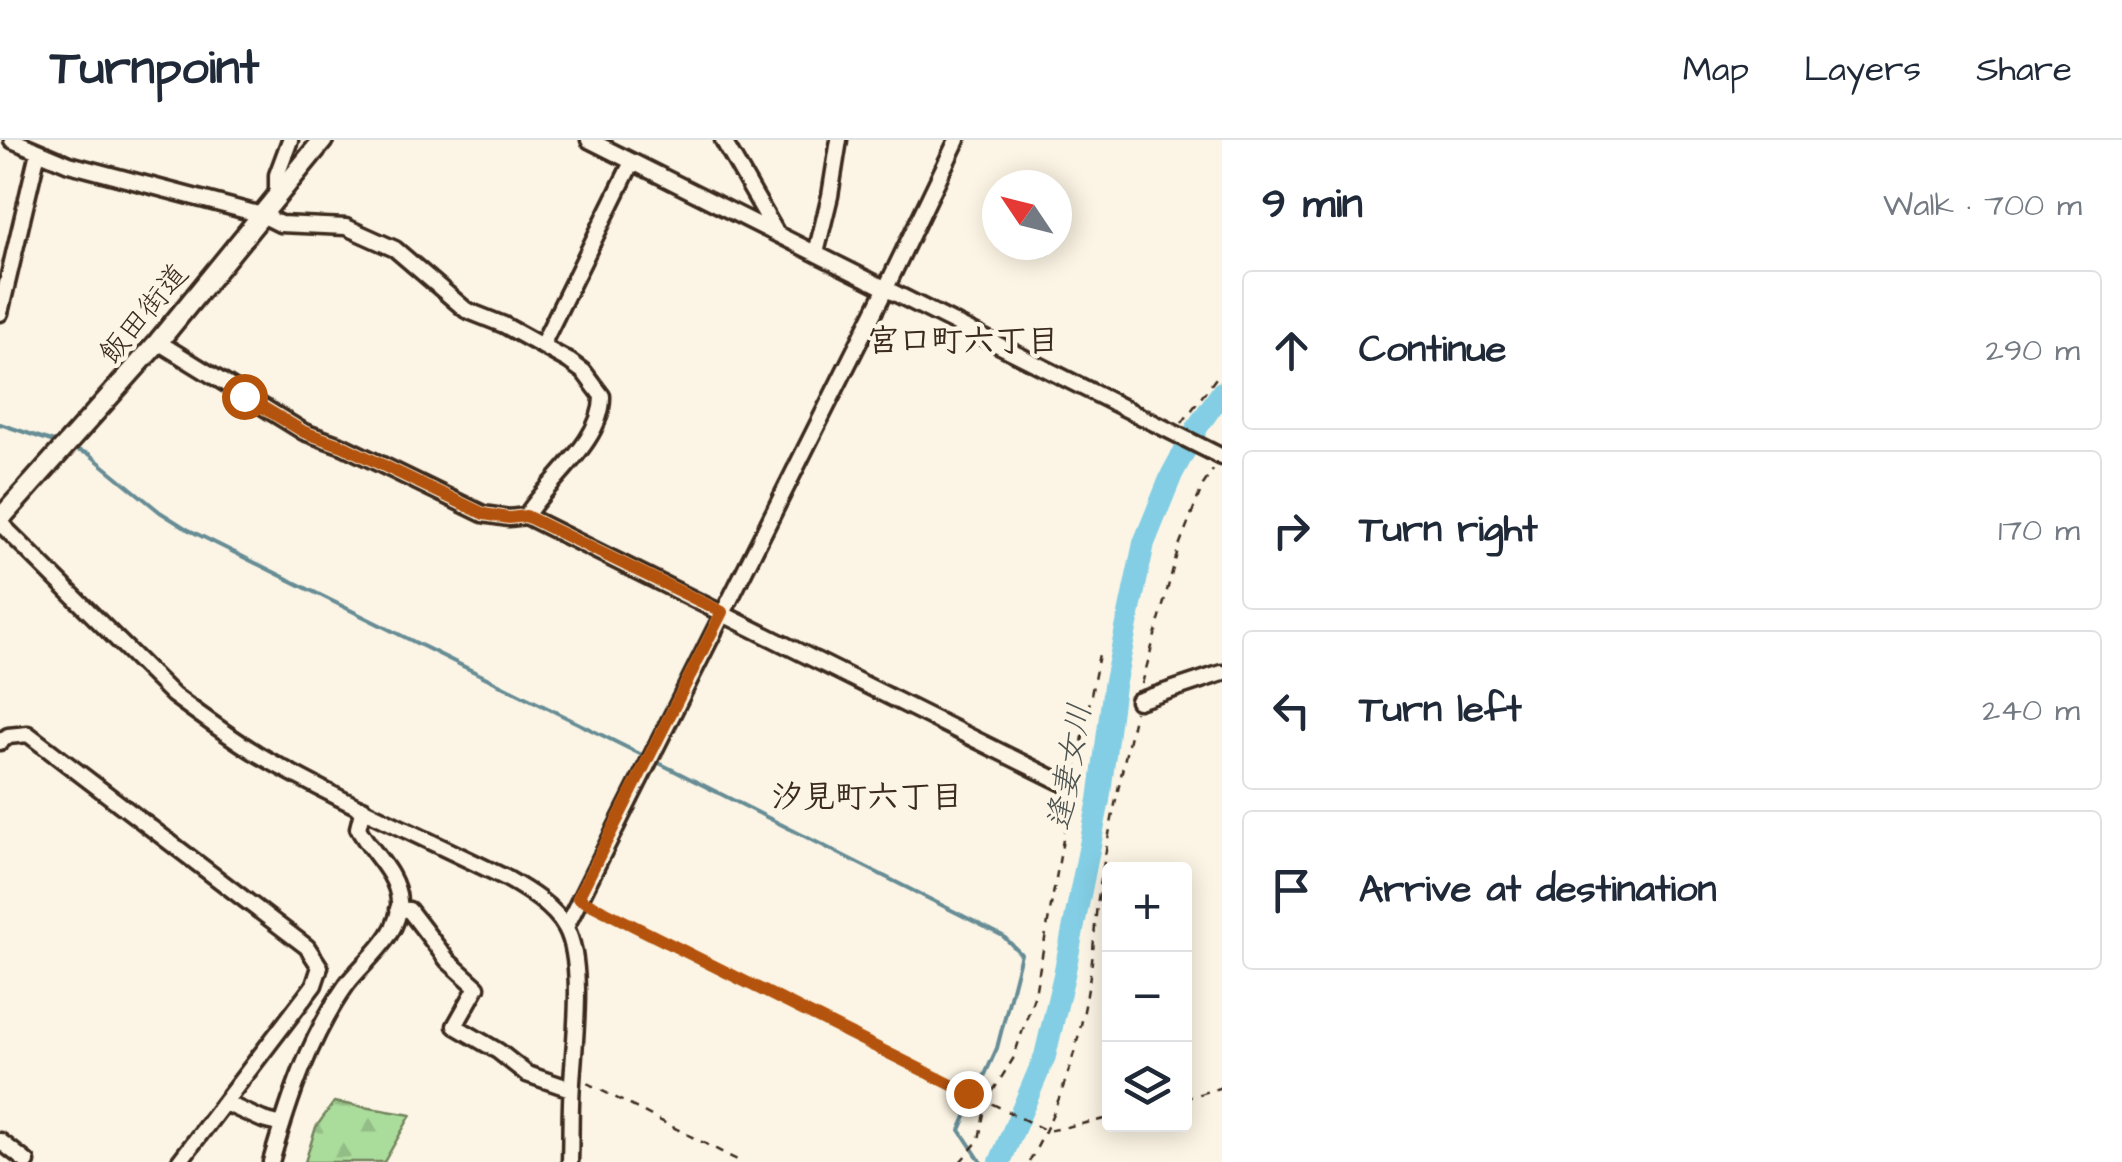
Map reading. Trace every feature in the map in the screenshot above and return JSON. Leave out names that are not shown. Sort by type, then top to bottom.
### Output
[{"type":"main road","name":"飯田街道","points":[[0,521],[158,342],[323,140]]},
{"type":"street","points":[[12,140],[81,167],[262,215],[280,224],[346,227],[367,234],[396,248],[466,310],[504,325],[584,372],[602,396],[594,428],[526,516]]},
{"type":"street","points":[[277,198],[276,174],[290,140]]},
{"type":"street","points":[[588,140],[1220,456]]},
{"type":"street","points":[[723,140],[777,234]]},
{"type":"street","points":[[816,253],[839,140]]},
{"type":"street","points":[[566,927],[957,140]]},
{"type":"street","points":[[0,312],[34,146]]},
{"type":"street","points":[[542,345],[632,162]]},
{"type":"street","points":[[158,342],[304,432],[343,446],[484,514],[526,516],[1073,788]]},
{"type":"street","points":[[0,521],[173,694],[254,752],[319,788],[506,878],[555,914],[566,927],[575,956],[570,1162]]},
{"type":"street","points":[[1138,700],[1222,674]]},
{"type":"street","points":[[0,742],[8,736],[28,734],[307,947],[320,967],[314,985],[180,1162]]},
{"type":"street","points":[[272,1162],[306,1054],[346,986],[395,923],[400,902],[390,872],[367,846],[358,828],[363,808]]},
{"type":"street","points":[[398,909],[408,910],[448,961],[476,987],[455,1026],[498,1051],[527,1074],[572,1082]]},
{"type":"street","points":[[225,1103],[282,1126]]},
{"type":"street","points":[[0,1141],[27,1162]]},
{"type":"path","points":[[1178,434],[1222,370]]},
{"type":"path","points":[[1029,1162],[1046,1132],[1079,1036],[1114,806],[1178,546],[1203,485],[1220,456]]},
{"type":"path","points":[[960,1162],[977,1142],[984,1101],[1013,1059],[1035,994],[1100,654]]},
{"type":"path","points":[[578,898],[1046,1132],[1102,1120]]},
{"type":"path","points":[[572,1082],[741,1162]]},
{"type":"path","points":[[1192,1096],[1222,1087]]},
{"type":"green space","points":[[334,1102],[411,1115],[384,1162],[305,1162],[316,1127]]},
{"type":"waterway","name":"逢妻女川","points":[[1000,1162],[1045,1056],[1064,975],[1099,800],[1114,686],[1144,543],[1172,474],[1222,392]]},
{"type":"waterway","points":[[0,424],[57,443]]},
{"type":"waterway","points":[[71,448],[89,454],[187,529],[646,757]]},
{"type":"waterway","points":[[655,761],[1003,936],[1021,954],[997,1048],[960,1130],[981,1162]]},
{"type":"district","name":"宮口町六丁目","points":[[963,341]]},
{"type":"district","name":"汐見町六丁目","points":[[867,797]]},
{"type":"route","points":[[244,396],[304,432],[343,446],[484,514],[526,516],[722,612],[578,898],[968,1093]]}]
